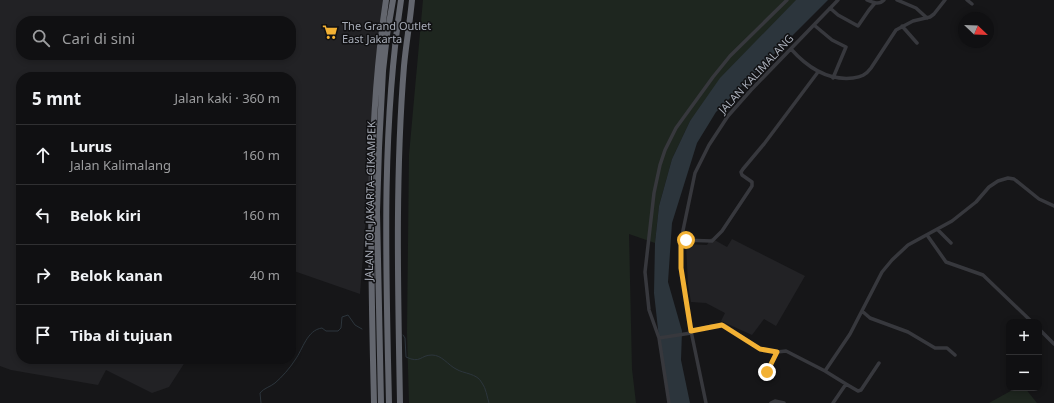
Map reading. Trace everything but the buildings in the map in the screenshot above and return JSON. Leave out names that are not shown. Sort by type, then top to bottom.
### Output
[{"type":"highway","points":[[374,403],[371,242],[372,170],[376,97],[382,25],[386,0]]},
{"type":"highway","name":"JALAN TOL JAKARTA–CIKAMPEK","points":[[381,403],[377,212],[383,71],[393,0]]},
{"type":"highway","name":"JALAN TOL JAKARTA–CIKAMPEK","points":[[389,403],[386,201],[393,71],[401,0]]},
{"type":"highway","points":[[400,403],[397,242],[399,156],[404,66],[412,0]]},
{"type":"street","points":[[669,403],[660,338],[649,310],[645,267],[655,186],[664,150],[676,128],[725,62],[787,0]]},
{"type":"street","name":"JALAN KALIMALANG","points":[[706,403],[690,333],[681,268],[681,240],[695,173],[709,145],[733,111],[751,90],[838,0]]},
{"type":"street","points":[[868,0],[875,3],[881,3],[884,0]]},
{"type":"street","points":[[897,0],[916,8],[927,18]]},
{"type":"street","points":[[791,49],[804,62],[818,72],[833,78],[846,79],[866,75],[894,33],[902,26],[913,21],[927,18],[934,14],[945,0]]},
{"type":"street","points":[[967,0],[972,4]]},
{"type":"street","points":[[830,8],[838,15],[858,26],[875,3]]},
{"type":"street","points":[[814,25],[832,40],[846,47],[833,78]]},
{"type":"street","points":[[902,26],[917,43]]},
{"type":"street","points":[[681,240],[712,241],[722,231],[752,186],[752,182],[742,175],[741,172],[818,72]]},
{"type":"street","points":[[826,371],[850,334],[882,272],[908,245],[952,221],[976,202],[989,187],[998,181],[1008,178],[1014,179],[1039,199],[1054,206]]},
{"type":"street","points":[[938,230],[951,243]]},
{"type":"street","points":[[927,235],[946,262],[983,275],[1029,319]]},
{"type":"street","points":[[862,311],[870,318],[908,332],[935,348],[947,348],[955,355]]},
{"type":"street","points":[[660,338],[690,333],[722,325],[760,349],[777,352],[786,351],[826,371],[858,391],[861,390],[879,363]]},
{"type":"street","points":[[1042,332],[1054,344]]},
{"type":"street","points":[[767,372],[777,352]]},
{"type":"street","points":[[833,403],[846,384]]},
{"type":"street","points":[[771,403],[784,403]]},
{"type":"shaded area","points":[[0,0],[387,0],[373,125],[360,294],[296,272],[296,72],[16,72],[16,364],[184,364],[169,387],[152,393],[106,370],[98,385],[11,370],[0,366]]},
{"type":"shaded area","points":[[423,0],[797,0],[690,121],[672,159],[659,206],[655,243],[629,234],[632,369],[636,403],[409,403],[407,333],[409,155]]},
{"type":"shaded area","points":[[796,0],[828,0],[716,112],[697,143],[672,223],[668,282],[682,331],[681,360],[690,403],[669,403],[654,293],[655,243],[659,206],[672,159],[690,121],[720,78]]},
{"type":"shaded area","points":[[711,238],[727,247],[732,239],[805,276],[776,326],[764,319],[752,335],[721,321],[725,313],[706,303],[691,302],[688,285],[686,244],[707,245]]},
{"type":"shaded area","points":[[1011,391],[1027,391],[1037,403],[989,403]]},
{"type":"waterway","points":[[296,359],[309,336],[313,332],[322,328],[326,331],[338,331],[341,328],[342,317],[348,315],[355,325],[362,329]]},
{"type":"waterway","points":[[403,335],[405,338],[406,357],[415,360],[428,355],[436,355],[459,371],[474,375],[480,380],[484,387],[489,403]]},
{"type":"waterway","points":[[261,403],[260,393],[275,383],[292,364]]},
{"type":"place","name":"The Grand Outlet East Jakarta","points":[[330,32]]},
{"type":"route","points":[[686,240],[681,240],[681,268],[691,331],[722,325],[760,349],[777,352],[767,372]]}]
